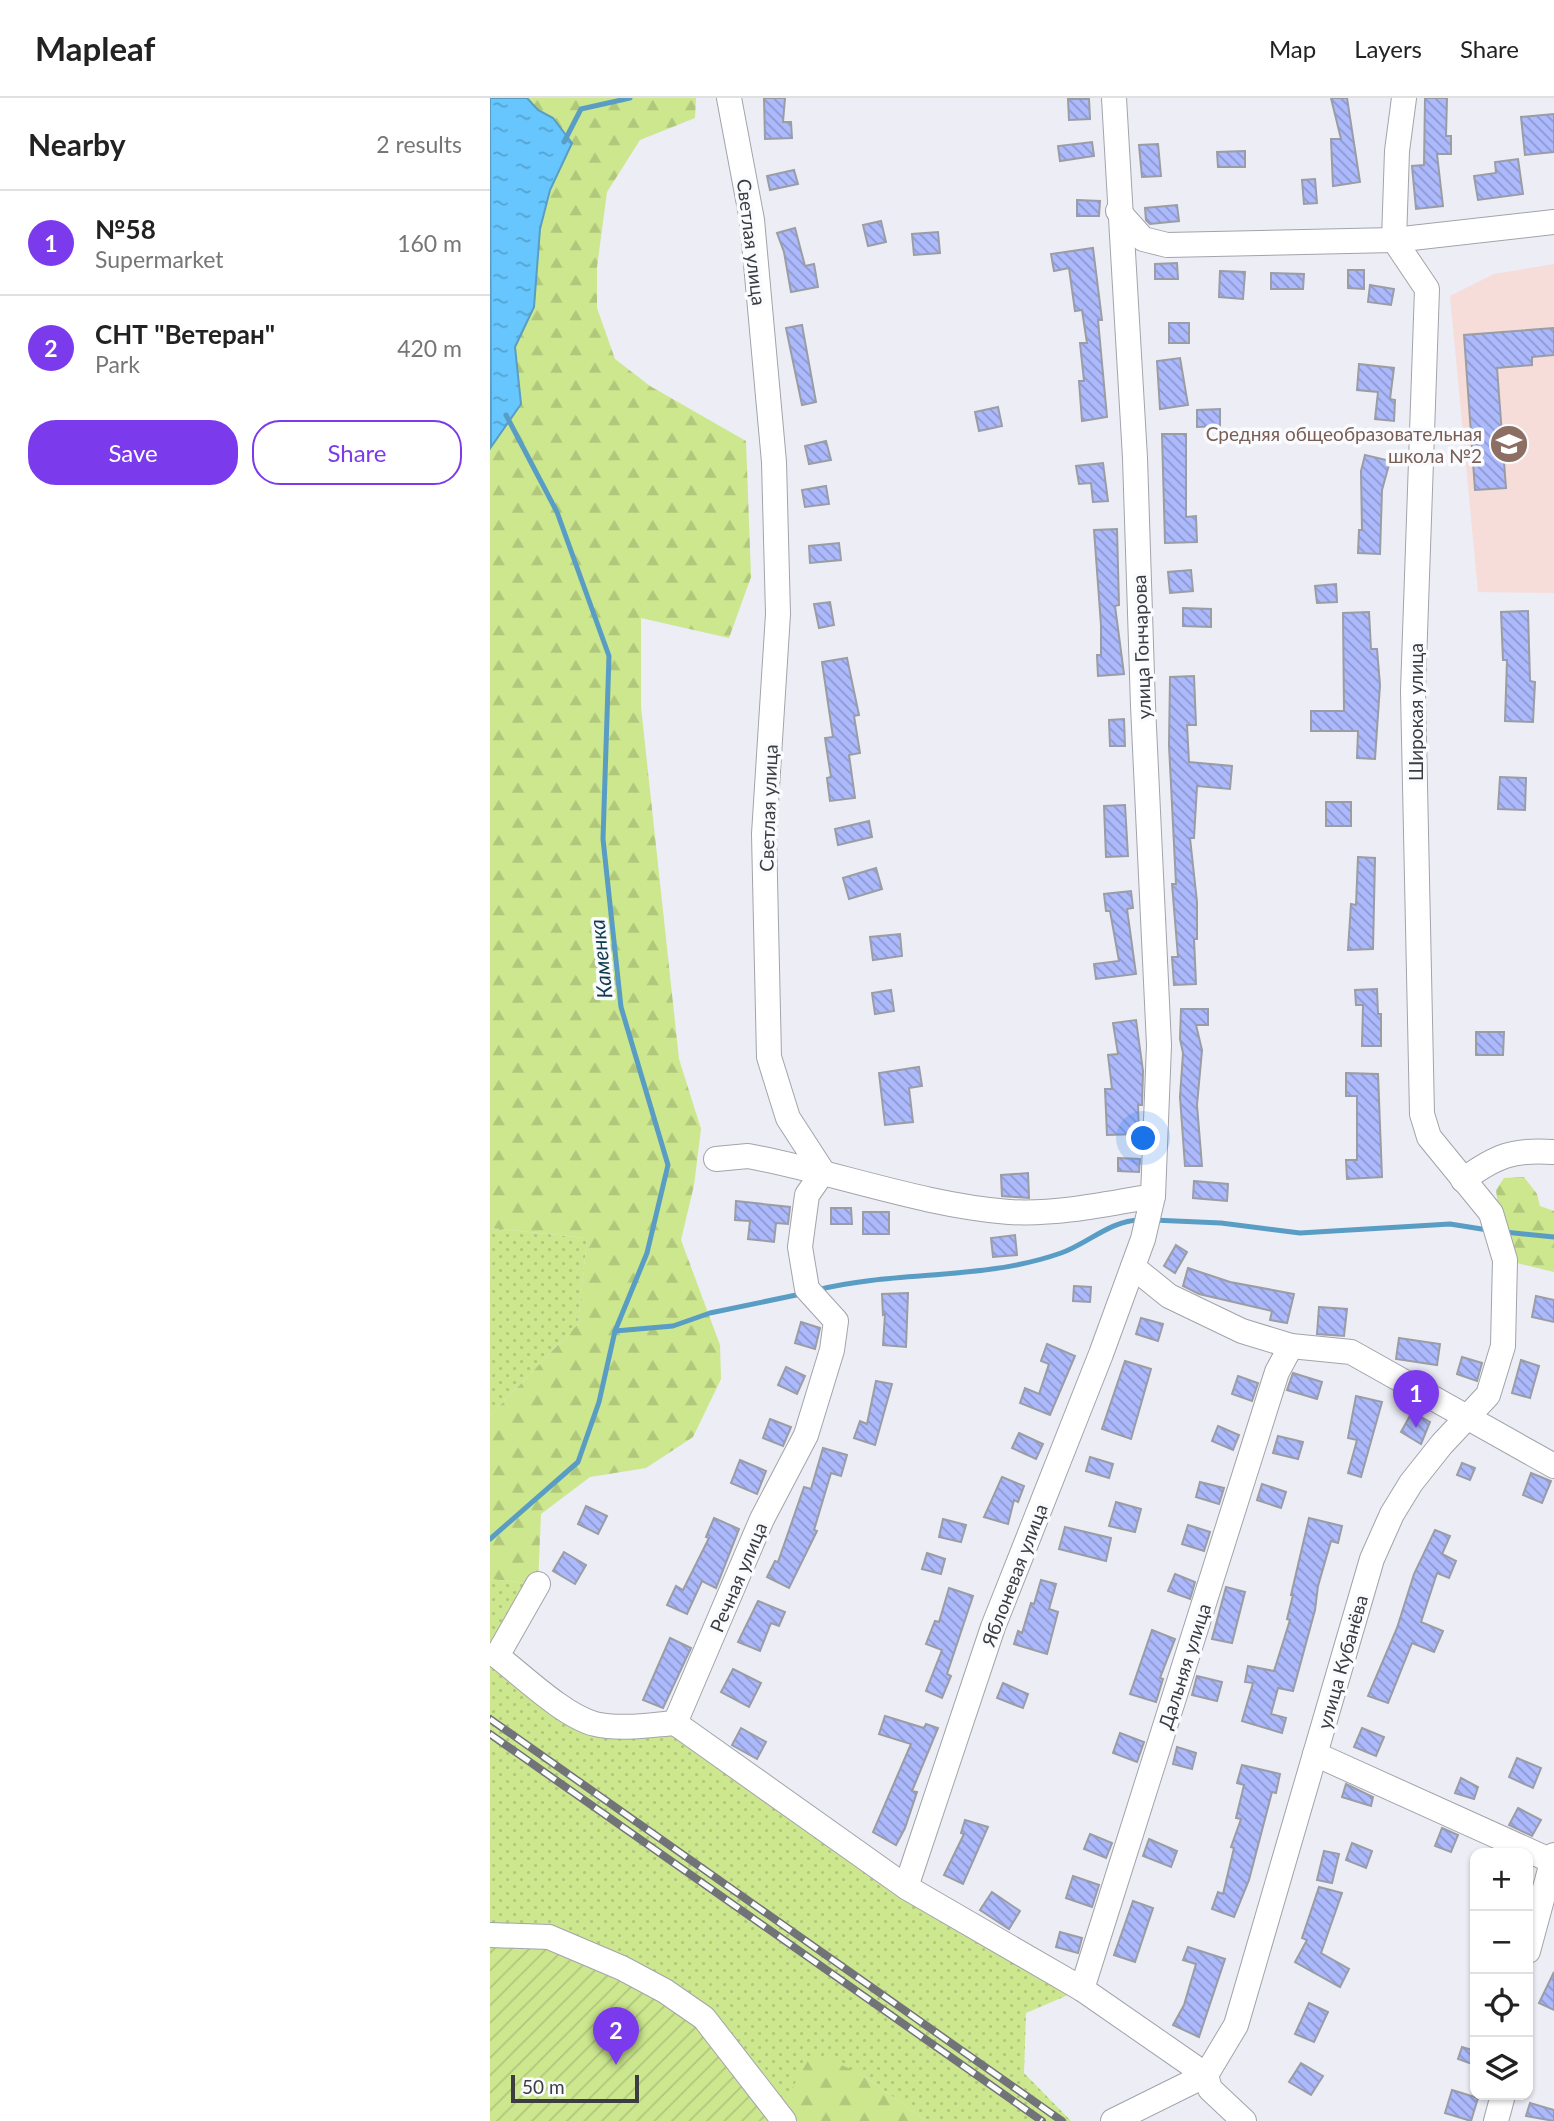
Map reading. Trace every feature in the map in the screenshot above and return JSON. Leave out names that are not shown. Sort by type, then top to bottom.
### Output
[{"type":"street","name":"Светлая улица","points":[[729,98],[752,220],[774,462],[778,614],[764,834],[769,1057],[788,1118],[823,1172]]},
{"type":"street","name":"улица Гончарова","points":[[1114,98],[1118,211],[1135,458],[1143,706],[1159,1045],[1151,1205],[1143,1239]]},
{"type":"street","points":[[1395,240],[1397,151],[1404,98]]},
{"type":"street","points":[[1118,211],[1143,239],[1167,246],[1395,240],[1554,222]]},
{"type":"street","name":"Широкая улица","points":[[1395,240],[1427,289],[1413,691],[1422,1114],[1429,1137],[1463,1180]]},
{"type":"street","points":[[1463,1180],[1485,1164],[1522,1150],[1554,1152]]},
{"type":"street","points":[[716,1159],[748,1156],[959,1206],[1013,1212],[1151,1205]]},
{"type":"street","name":"Речная улица","points":[[676,1723],[762,1519],[806,1434],[832,1350],[836,1321],[807,1289],[800,1247],[807,1195],[823,1172]]},
{"type":"street","name":"улица Кубанёва","points":[[1206,2075],[1236,2025],[1372,1559],[1392,1514],[1442,1444],[1469,1419],[1488,1395],[1503,1346],[1505,1260],[1491,1213],[1463,1180]]},
{"type":"street","name":"Яблоневая улица","points":[[906,1887],[993,1627],[1143,1239]]},
{"type":"street","points":[[1133,1267],[1169,1296],[1242,1331],[1291,1346],[1351,1352],[1554,1466]]},
{"type":"street","name":"Дальняя улица","points":[[1082,1989],[1277,1372],[1291,1346]]},
{"type":"street","points":[[538,1584],[497,1656],[562,1706],[593,1724],[676,1723],[906,1887],[1082,1989],[1206,2075],[1210,2089],[1244,2121]]},
{"type":"street","points":[[1315,1754],[1553,1859],[1533,1933]]},
{"type":"street","points":[[490,1936],[549,1937],[622,1968],[665,1991],[704,2018],[784,2121]]},
{"type":"street","points":[[1113,2121],[1206,2075]]},
{"type":"street","points":[[1496,2121],[1502,2100]]},
{"type":"shaded area","name":"Средняя общеобразовательная школа №2","points":[[1554,264],[1554,593],[1478,592],[1450,296],[1494,274]]},
{"type":"green space","points":[[527,98],[696,98],[695,118],[640,140],[607,192],[597,267],[597,308],[615,359],[650,386],[746,441],[751,577],[729,638],[641,618],[641,707],[679,1059],[701,1129],[694,1185],[681,1240],[720,1345],[721,1379],[693,1437],[646,1468],[590,1477],[541,1514],[538,1584],[490,1579],[490,1416],[578,1324],[587,1238],[490,1228],[490,445],[521,404],[515,347],[534,307],[540,229],[550,189],[572,143],[553,118],[538,110]]},
{"type":"green space","points":[[1524,1177],[1537,1194],[1540,1206],[1554,1211],[1554,1272],[1505,1260],[1496,1190],[1504,1178]]},
{"type":"green space","points":[[490,1228],[587,1238],[578,1324],[490,1416]]},
{"type":"green space","points":[[490,1579],[538,1584],[497,1656],[593,1724],[675,1723],[1082,1989],[1026,2013],[1024,2073],[1071,2121],[927,2121],[861,2074],[779,2111],[490,1935]]},
{"type":"green space","points":[[490,1935],[549,1937],[665,1991],[784,2121],[490,2121]]},
{"type":"green space","points":[[813,2052],[861,2074],[927,2121],[784,2121],[779,2111]]},
{"type":"water","points":[[490,98],[527,98],[538,110],[553,118],[572,143],[550,190],[540,229],[534,307],[515,347],[521,404],[491,447]]},
{"type":"building","points":[[764,98],[785,98],[783,122],[791,122],[792,138],[765,139]]},
{"type":"building","points":[[1331,98],[1347,98],[1360,182],[1333,186],[1331,139],[1341,139]]},
{"type":"building","points":[[1425,98],[1447,98],[1446,136],[1451,136],[1451,154],[1437,154],[1443,206],[1416,209],[1412,166],[1424,165]]},
{"type":"building","points":[[1068,99],[1089,99],[1090,119],[1069,120]]},
{"type":"building","points":[[1554,114],[1554,152],[1525,155],[1521,117]]},
{"type":"building","points":[[1092,142],[1094,156],[1060,161],[1058,146]]},
{"type":"building","points":[[1158,144],[1161,176],[1142,177],[1139,145]]},
{"type":"building","points":[[1245,151],[1245,167],[1218,167],[1217,152]]},
{"type":"building","points":[[1518,159],[1523,194],[1478,200],[1474,176],[1496,173],[1495,162]]},
{"type":"building","points":[[794,170],[798,184],[770,190],[767,176]]},
{"type":"building","points":[[1315,179],[1317,203],[1304,204],[1302,180]]},
{"type":"building","points":[[1077,200],[1100,201],[1099,216],[1077,216]]},
{"type":"building","points":[[1177,205],[1179,221],[1150,224],[1146,220],[1145,208]]},
{"type":"building","points":[[881,221],[886,242],[868,246],[863,225]]},
{"type":"building","points":[[795,228],[805,266],[814,264],[818,287],[791,292],[784,252],[777,233]]},
{"type":"building","points":[[938,232],[940,253],[914,255],[912,234]]},
{"type":"building","points":[[1093,248],[1102,320],[1098,320],[1107,417],[1082,421],[1079,381],[1084,381],[1080,343],[1087,343],[1082,310],[1075,311],[1069,268],[1054,271],[1051,254]]},
{"type":"building","points":[[1177,263],[1178,279],[1155,279],[1155,264]]},
{"type":"building","points":[[1348,270],[1364,270],[1364,289],[1348,288]]},
{"type":"building","points":[[1220,271],[1245,272],[1243,299],[1219,297]]},
{"type":"building","points":[[1271,273],[1304,274],[1303,289],[1271,289]]},
{"type":"building","points":[[1370,285],[1394,289],[1391,305],[1368,302]]},
{"type":"building","points":[[1169,323],[1189,323],[1189,343],[1169,343]]},
{"type":"building","points":[[802,325],[816,402],[802,405],[786,328]]},
{"type":"building","points":[[1554,328],[1554,355],[1532,357],[1532,365],[1497,368],[1506,488],[1475,490],[1464,335]]},
{"type":"building","points":[[1180,358],[1188,405],[1160,409],[1157,361]]},
{"type":"building","points":[[1359,364],[1394,368],[1390,399],[1395,400],[1394,421],[1375,419],[1378,392],[1357,390]]},
{"type":"building","points":[[998,407],[1002,426],[979,431],[975,412]]},
{"type":"building","points":[[1220,409],[1220,426],[1197,427],[1197,410]]},
{"type":"building","points":[[1162,434],[1186,434],[1186,517],[1196,516],[1197,542],[1165,543]]},
{"type":"building","points":[[826,441],[831,460],[809,464],[805,446]]},
{"type":"building","points":[[1365,455],[1390,461],[1382,490],[1380,554],[1358,553],[1359,530],[1362,530],[1361,471]]},
{"type":"building","points":[[1103,463],[1108,501],[1093,502],[1091,483],[1079,484],[1076,466]]},
{"type":"building","points":[[826,486],[829,504],[805,507],[802,490]]},
{"type":"building","points":[[1117,529],[1119,605],[1115,606],[1124,674],[1098,676],[1097,655],[1101,655],[1101,625],[1094,530]]},
{"type":"building","points":[[839,543],[841,560],[810,563],[809,546]]},
{"type":"building","points":[[1191,570],[1193,591],[1170,593],[1168,572]]},
{"type":"building","points":[[1336,584],[1337,602],[1317,603],[1315,586]]},
{"type":"building","points":[[830,602],[834,625],[819,628],[814,604]]},
{"type":"building","points":[[1183,608],[1211,609],[1211,627],[1183,626]]},
{"type":"building","points":[[1528,611],[1530,681],[1535,682],[1533,722],[1505,721],[1507,660],[1503,660],[1501,612]]},
{"type":"building","points":[[1369,612],[1371,649],[1377,649],[1380,685],[1375,759],[1357,758],[1358,731],[1311,731],[1311,711],[1344,711],[1343,613]]},
{"type":"building","points":[[847,658],[859,715],[854,716],[860,753],[849,755],[855,798],[830,801],[827,778],[831,777],[825,738],[833,737],[822,662]]},
{"type":"building","points":[[1194,676],[1196,725],[1187,725],[1189,762],[1232,766],[1230,789],[1197,786],[1194,838],[1190,838],[1197,902],[1197,939],[1194,939],[1196,984],[1174,985],[1172,957],[1178,957],[1172,884],[1176,884],[1169,745],[1170,677]]},
{"type":"building","points":[[1124,719],[1125,746],[1110,746],[1109,720]]},
{"type":"building","points":[[1500,777],[1526,778],[1525,810],[1498,809]]},
{"type":"building","points":[[1326,802],[1351,802],[1351,826],[1326,826]]},
{"type":"building","points":[[1125,805],[1128,856],[1106,857],[1104,806]]},
{"type":"building","points":[[869,821],[872,837],[838,845],[835,829]]},
{"type":"building","points":[[1358,857],[1375,858],[1373,949],[1348,950],[1351,904],[1356,905]]},
{"type":"building","points":[[876,868],[882,889],[849,899],[843,878]]},
{"type":"building","points":[[1131,891],[1133,908],[1127,909],[1136,974],[1096,979],[1094,964],[1119,961],[1110,911],[1106,911],[1104,894]]},
{"type":"building","points":[[900,934],[902,956],[873,960],[870,937]]},
{"type":"building","points":[[1377,989],[1378,1014],[1381,1014],[1381,1046],[1362,1046],[1363,1005],[1356,1005],[1355,990]]},
{"type":"building","points":[[891,990],[894,1011],[875,1014],[872,993]]},
{"type":"building","points":[[1181,1009],[1208,1009],[1208,1025],[1196,1025],[1202,1050],[1197,1105],[1202,1166],[1185,1166],[1180,1097],[1183,1053],[1180,1039]]},
{"type":"building","points":[[1136,1020],[1143,1071],[1142,1105],[1138,1105],[1139,1134],[1107,1135],[1105,1089],[1112,1089],[1108,1055],[1118,1054],[1113,1023]]},
{"type":"building","points":[[1476,1032],[1504,1032],[1503,1055],[1476,1055]]},
{"type":"building","points":[[919,1067],[922,1086],[909,1088],[913,1122],[885,1125],[879,1073]]},
{"type":"building","points":[[1346,1073],[1378,1074],[1382,1177],[1347,1179],[1346,1160],[1357,1160],[1357,1096],[1346,1096]]},
{"type":"building","points":[[1118,1158],[1140,1159],[1139,1172],[1118,1171]]},
{"type":"building","points":[[1028,1173],[1029,1198],[1002,1196],[1001,1175]]},
{"type":"building","points":[[1194,1181],[1228,1184],[1227,1201],[1193,1198]]},
{"type":"building","points":[[736,1201],[790,1207],[788,1224],[776,1223],[774,1242],[748,1239],[750,1221],[735,1220]]},
{"type":"building","points":[[831,1208],[851,1208],[852,1224],[831,1224]]},
{"type":"building","points":[[863,1212],[889,1212],[889,1234],[863,1234]]},
{"type":"building","points":[[1015,1235],[1017,1255],[993,1257],[991,1238]]},
{"type":"building","points":[[1176,1245],[1187,1252],[1175,1273],[1164,1266]]},
{"type":"building","points":[[1188,1268],[1230,1282],[1294,1294],[1287,1323],[1270,1320],[1272,1311],[1199,1294],[1183,1286]]},
{"type":"building","points":[[1074,1286],[1091,1287],[1090,1302],[1073,1301]]},
{"type":"building","points":[[908,1293],[906,1347],[883,1345],[885,1314],[883,1315],[882,1294]]},
{"type":"building","points":[[1536,1296],[1554,1300],[1554,1322],[1532,1317]]},
{"type":"building","points":[[1319,1307],[1347,1309],[1344,1336],[1317,1334]]},
{"type":"building","points":[[1141,1318],[1163,1324],[1158,1341],[1136,1334]]},
{"type":"building","points":[[801,1322],[820,1328],[815,1349],[795,1343]]},
{"type":"building","points":[[1399,1338],[1440,1344],[1437,1365],[1396,1359]]},
{"type":"building","points":[[1047,1344],[1075,1356],[1050,1415],[1020,1403],[1025,1388],[1039,1394],[1049,1364],[1041,1361]]},
{"type":"building","points":[[1462,1357],[1482,1363],[1477,1381],[1457,1374]]},
{"type":"building","points":[[1521,1360],[1539,1366],[1530,1398],[1512,1393]]},
{"type":"building","points":[[1125,1361],[1151,1369],[1131,1439],[1102,1429]]},
{"type":"building","points":[[786,1367],[805,1376],[797,1394],[778,1385]]},
{"type":"building","points":[[1293,1373],[1322,1382],[1317,1399],[1287,1390]]},
{"type":"building","points":[[1238,1376],[1258,1383],[1252,1401],[1232,1394]]},
{"type":"building","points":[[876,1381],[892,1384],[875,1445],[854,1438],[860,1421],[867,1424]]},
{"type":"building","points":[[1356,1396],[1382,1402],[1361,1477],[1348,1473],[1357,1440],[1348,1438]]},
{"type":"building","points":[[1412,1412],[1430,1422],[1421,1444],[1401,1432]]},
{"type":"building","points":[[770,1419],[791,1427],[783,1446],[763,1438]]},
{"type":"building","points":[[1218,1426],[1239,1435],[1233,1450],[1212,1441]]},
{"type":"building","points":[[1019,1433],[1043,1444],[1036,1459],[1012,1448]]},
{"type":"building","points":[[1278,1436],[1303,1442],[1298,1459],[1273,1453]]},
{"type":"building","points":[[823,1448],[847,1455],[841,1476],[831,1473],[814,1530],[817,1531],[789,1588],[767,1577],[775,1561],[778,1562],[804,1487],[811,1489]]},
{"type":"building","points":[[1090,1457],[1113,1464],[1109,1478],[1086,1471]]},
{"type":"building","points":[[740,1460],[766,1471],[757,1494],[731,1483]]},
{"type":"building","points":[[1462,1463],[1475,1468],[1470,1480],[1457,1475]]},
{"type":"building","points":[[1531,1473],[1551,1481],[1542,1503],[1523,1495]]},
{"type":"building","points":[[1002,1477],[1024,1486],[1018,1502],[1014,1500],[1008,1524],[984,1517]]},
{"type":"building","points":[[1200,1482],[1224,1488],[1219,1504],[1196,1497]]},
{"type":"building","points":[[1262,1484],[1286,1492],[1281,1508],[1257,1500]]},
{"type":"building","points":[[1116,1502],[1141,1509],[1135,1532],[1109,1526]]},
{"type":"building","points":[[586,1506],[607,1516],[598,1534],[578,1524]]},
{"type":"building","points":[[714,1518],[739,1529],[716,1588],[702,1581],[687,1614],[667,1605],[676,1586],[683,1590],[709,1538],[706,1537]]},
{"type":"building","points":[[1309,1518],[1342,1526],[1338,1543],[1331,1541],[1293,1691],[1278,1688],[1271,1714],[1286,1718],[1282,1733],[1242,1721],[1253,1683],[1245,1682],[1248,1666],[1274,1671],[1290,1620],[1287,1619],[1291,1595]]},
{"type":"building","points":[[943,1519],[966,1525],[961,1542],[939,1537]]},
{"type":"building","points":[[1188,1525],[1210,1532],[1204,1551],[1182,1544]]},
{"type":"building","points":[[1065,1527],[1111,1538],[1106,1561],[1059,1549]]},
{"type":"building","points":[[1435,1530],[1450,1536],[1442,1554],[1456,1561],[1449,1578],[1437,1573],[1421,1622],[1443,1631],[1434,1652],[1412,1643],[1388,1703],[1368,1696],[1397,1628],[1414,1574]]},
{"type":"building","points":[[564,1552],[586,1565],[575,1584],[553,1571]]},
{"type":"building","points":[[927,1553],[945,1559],[941,1574],[922,1569]]},
{"type":"building","points":[[1175,1574],[1195,1582],[1190,1599],[1168,1591]]},
{"type":"building","points":[[1041,1580],[1056,1584],[1049,1609],[1058,1612],[1047,1654],[1014,1644],[1018,1631],[1022,1633]]},
{"type":"building","points":[[1226,1587],[1245,1592],[1232,1643],[1212,1639]]},
{"type":"building","points":[[949,1588],[973,1596],[947,1674],[951,1676],[942,1698],[926,1691],[942,1650],[926,1644],[935,1621],[939,1622]]},
{"type":"building","points":[[758,1601],[785,1612],[779,1626],[771,1623],[760,1651],[738,1642]]},
{"type":"building","points":[[1152,1630],[1175,1639],[1160,1678],[1163,1679],[1156,1702],[1130,1694]]},
{"type":"building","points":[[670,1638],[691,1648],[663,1708],[643,1700]]},
{"type":"building","points":[[733,1669],[761,1683],[749,1707],[721,1692]]},
{"type":"building","points":[[1197,1676],[1222,1682],[1217,1701],[1192,1695]]},
{"type":"building","points":[[1003,1683],[1028,1694],[1023,1708],[997,1698]]},
{"type":"building","points":[[885,1716],[924,1728],[926,1724],[938,1728],[912,1791],[917,1792],[905,1828],[896,1845],[873,1832],[911,1744],[879,1734]]},
{"type":"building","points":[[741,1728],[766,1742],[757,1759],[732,1745]]},
{"type":"building","points":[[1362,1728],[1384,1737],[1376,1756],[1354,1747]]},
{"type":"building","points":[[1120,1733],[1144,1742],[1137,1762],[1113,1753]]},
{"type":"building","points":[[1177,1747],[1196,1753],[1192,1769],[1173,1764]]},
{"type":"building","points":[[1517,1758],[1541,1768],[1533,1788],[1509,1777]]},
{"type":"building","points":[[1242,1765],[1280,1774],[1276,1793],[1272,1792],[1249,1880],[1234,1917],[1212,1909],[1218,1892],[1223,1894],[1234,1848],[1231,1847],[1241,1819],[1236,1818],[1244,1785],[1237,1783]]},
{"type":"building","points":[[1461,1778],[1478,1787],[1474,1799],[1455,1793]]},
{"type":"building","points":[[1346,1784],[1373,1797],[1371,1806],[1342,1797]]},
{"type":"building","points":[[1518,1808],[1541,1820],[1532,1836],[1509,1825]]},
{"type":"building","points":[[965,1820],[988,1827],[963,1884],[944,1875],[964,1834],[961,1833]]},
{"type":"building","points":[[1442,1828],[1458,1835],[1451,1852],[1435,1846]]},
{"type":"building","points":[[1090,1834],[1112,1843],[1106,1858],[1084,1849]]},
{"type":"building","points":[[1149,1839],[1177,1851],[1171,1867],[1143,1856]]},
{"type":"building","points":[[1352,1843],[1372,1851],[1366,1868],[1346,1860]]},
{"type":"building","points":[[1324,1851],[1339,1854],[1332,1883],[1317,1880]]},
{"type":"building","points":[[1073,1876],[1099,1885],[1092,1907],[1066,1898]]},
{"type":"building","points":[[1319,1887],[1342,1893],[1321,1953],[1349,1969],[1340,1987],[1295,1962],[1307,1940],[1302,1938]]},
{"type":"building","points":[[992,1892],[1020,1911],[1009,1929],[980,1910]]},
{"type":"building","points":[[1133,1901],[1153,1908],[1135,1962],[1114,1955]]},
{"type":"building","points":[[1060,1932],[1082,1938],[1078,1953],[1056,1947]]},
{"type":"building","points":[[1188,1947],[1225,1959],[1199,2037],[1173,2025],[1184,2005],[1196,1964],[1183,1960]]},
{"type":"building","points":[[1554,1972],[1554,2010],[1539,2003]]},
{"type":"building","points":[[1309,2003],[1328,2012],[1314,2042],[1295,2034]]},
{"type":"building","points":[[1462,2047],[1470,2049],[1470,2063],[1458,2059]]},
{"type":"building","points":[[1301,2063],[1323,2076],[1311,2095],[1289,2082]]},
{"type":"building","points":[[1452,2090],[1470,2096],[1470,2100],[1477,2100],[1471,2121],[1445,2113]]},
{"type":"building","points":[[1530,2103],[1554,2110],[1554,2121],[1526,2116]]},
{"type":"waterway","name":"Каменка","points":[[564,142],[581,109],[630,98]]},
{"type":"waterway","name":"Каменка","points":[[490,1539],[578,1462],[599,1402],[615,1331],[647,1253],[668,1165],[621,1007],[603,839],[609,656],[557,512],[506,415]]},
{"type":"waterway","points":[[817,1290],[1031,1262],[1071,1249],[1119,1224],[1140,1220]]},
{"type":"waterway","points":[[1153,1220],[1221,1223],[1300,1233],[1450,1224],[1488,1230]]},
{"type":"waterway","points":[[1505,1232],[1554,1237]]},
{"type":"waterway","points":[[615,1331],[673,1326],[710,1313],[801,1294]]},
{"type":"railway","points":[[490,1719],[1062,2121]]},
{"type":"railway","points":[[490,1734],[1042,2121]]},
{"type":"place","name":"Средняя общеобразовательная школа №2","points":[[1509,444]]},
{"type":"place","name":"№58","points":[[1416,1428]]},
{"type":"place","name":"СНТ \"Ветеран\"","points":[[616,2065]]}]
